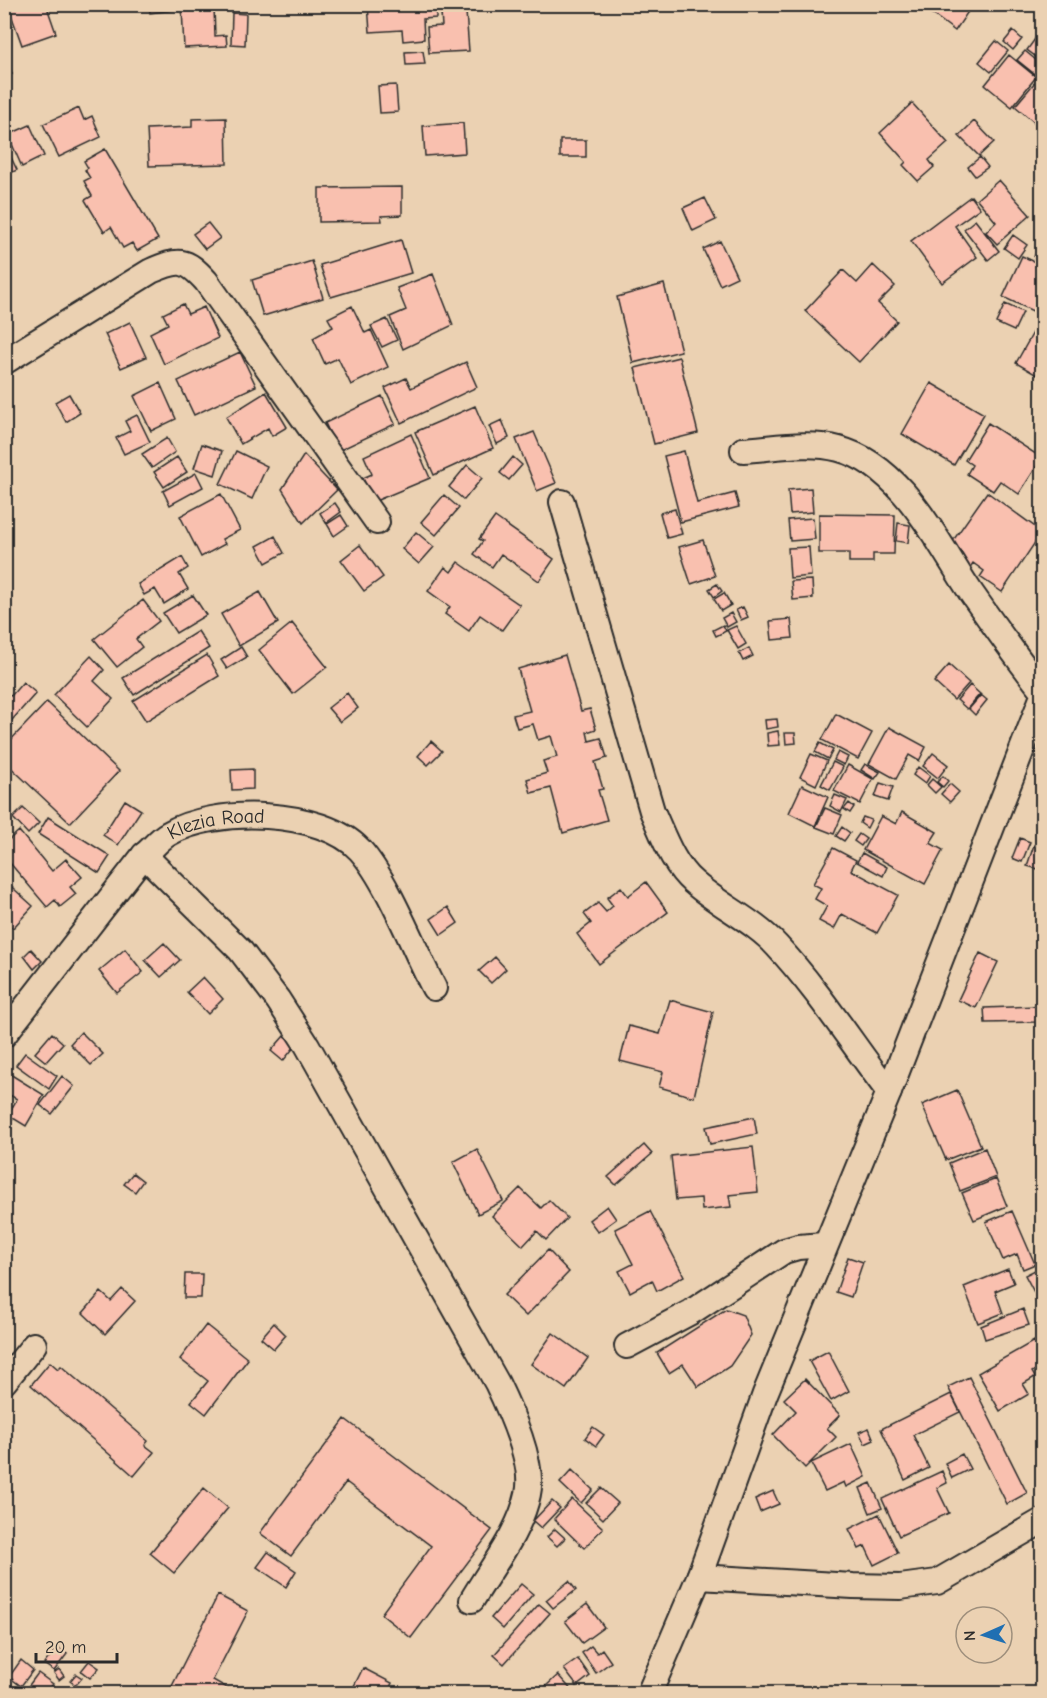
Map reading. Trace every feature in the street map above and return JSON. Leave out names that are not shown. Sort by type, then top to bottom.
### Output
[{"type":"street","points":[[4,362],[151,271],[171,262],[183,261],[194,267],[206,281],[377,522]]},
{"type":"street","points":[[743,450],[809,445],[839,449],[866,461],[887,477],[910,502],[1006,643],[1042,690]]},
{"type":"street","points":[[562,502],[652,812],[670,852],[691,881],[747,920],[776,944],[803,976],[889,1092]]},
{"type":"street","points":[[649,1694],[699,1577],[765,1394],[824,1245],[889,1092],[1042,698]]},
{"type":"street","name":"Klezia Road","points":[[4,1035],[144,855],[168,834],[194,823],[223,819],[260,815],[296,820],[330,831],[359,849],[378,876],[434,988]]},
{"type":"street","points":[[144,855],[240,950],[278,1000],[307,1045],[497,1383],[515,1421],[526,1457],[529,1491],[519,1522],[472,1599]]},
{"type":"street","points":[[627,1346],[691,1312],[784,1251],[798,1247],[824,1245]]},
{"type":"street","points":[[4,1382],[34,1345]]},
{"type":"street","points":[[699,1577],[853,1586],[924,1586],[937,1582],[1042,1521]]},
{"type":"building","points":[[11,4],[49,4],[51,9],[48,10],[56,33],[22,45],[8,6]]},
{"type":"building","points":[[149,4],[174,4],[174,10],[150,13]]},
{"type":"building","points":[[368,4],[436,4],[436,18],[423,19],[424,39],[403,41],[402,30],[370,32]]},
{"type":"building","points":[[919,4],[981,4],[976,11],[971,7],[955,31]]},
{"type":"building","points":[[214,7],[215,36],[226,35],[227,46],[184,48],[182,8]]},
{"type":"building","points":[[466,12],[469,51],[429,53],[427,27],[442,26],[441,13]]},
{"type":"building","points":[[232,13],[246,14],[245,45],[231,44]]},
{"type":"building","points":[[1013,31],[1022,39],[1013,50],[1004,42]]},
{"type":"building","points":[[1035,39],[1042,47],[1035,56],[1027,50]]},
{"type":"building","points":[[996,41],[1008,51],[991,72],[979,62]]},
{"type":"building","points":[[4,49],[12,74],[4,75]]},
{"type":"building","points":[[423,51],[425,64],[406,65],[405,52]]},
{"type":"building","points":[[1025,51],[1042,65],[1042,80],[1017,60]]},
{"type":"building","points":[[1042,51],[1042,63],[1037,59]]},
{"type":"building","points":[[1009,55],[1036,77],[1012,107],[985,85]]},
{"type":"building","points":[[1036,81],[1042,86],[1042,129],[1015,106]]},
{"type":"building","points":[[396,85],[398,112],[380,113],[378,86]]},
{"type":"building","points":[[912,103],[948,143],[929,160],[934,167],[918,181],[903,165],[906,162],[880,133]]},
{"type":"building","points":[[79,108],[84,120],[92,116],[101,137],[59,157],[43,124]]},
{"type":"building","points":[[226,118],[227,164],[149,166],[147,129],[192,127],[192,119]]},
{"type":"building","points":[[974,121],[994,142],[979,156],[959,136]]},
{"type":"building","points":[[463,123],[465,153],[425,156],[423,126]]},
{"type":"building","points":[[30,125],[44,156],[22,167],[8,135]]},
{"type":"building","points":[[560,140],[586,140],[586,157],[560,157]]},
{"type":"building","points":[[4,143],[17,170],[4,176]]},
{"type":"building","points":[[105,149],[158,239],[137,251],[132,243],[123,248],[111,227],[104,232],[85,200],[92,196],[84,181],[90,178],[85,170],[88,168],[84,161]]},
{"type":"building","points":[[980,157],[988,167],[975,176],[968,167]]},
{"type":"building","points":[[999,180],[1030,215],[997,244],[986,232],[996,222],[977,199]]},
{"type":"building","points":[[402,187],[402,215],[381,216],[382,221],[319,222],[319,188]]},
{"type":"building","points":[[971,196],[980,208],[955,226],[977,257],[942,283],[911,241]]},
{"type":"building","points":[[705,198],[716,220],[693,231],[683,208]]},
{"type":"building","points":[[975,220],[999,251],[988,260],[964,229]]},
{"type":"building","points":[[208,223],[220,238],[205,249],[193,234]]},
{"type":"building","points":[[1013,235],[1027,245],[1018,258],[1004,248]]},
{"type":"building","points":[[401,240],[411,273],[331,297],[320,265]]},
{"type":"building","points":[[720,241],[737,277],[720,285],[703,249]]},
{"type":"building","points":[[1042,241],[1042,261],[1034,257]]},
{"type":"building","points":[[1022,256],[1042,265],[1042,301],[1037,313],[1003,297]]},
{"type":"building","points":[[312,261],[323,298],[263,316],[252,280]]},
{"type":"building","points":[[873,265],[895,286],[878,303],[897,321],[859,362],[805,311],[843,270],[857,283]]},
{"type":"building","points":[[433,274],[453,325],[403,349],[390,317],[406,310],[397,288]]},
{"type":"building","points":[[664,284],[681,351],[633,363],[617,297]]},
{"type":"building","points":[[183,304],[188,314],[204,307],[218,338],[164,364],[150,333],[168,324],[163,314]]},
{"type":"building","points":[[1005,304],[1023,312],[1014,331],[996,323]]},
{"type":"building","points":[[352,306],[365,333],[371,330],[388,367],[351,385],[338,358],[325,364],[313,338],[333,327],[328,318]]},
{"type":"building","points":[[387,319],[397,340],[382,347],[371,326]]},
{"type":"building","points":[[130,322],[146,357],[121,368],[105,334]]},
{"type":"building","points":[[1034,331],[1042,336],[1042,378],[1016,363]]},
{"type":"building","points":[[240,352],[256,386],[194,415],[178,381]]},
{"type":"building","points":[[679,357],[698,433],[654,444],[635,368]]},
{"type":"building","points":[[466,362],[477,387],[401,423],[385,388],[406,378],[411,388]]},
{"type":"building","points":[[160,383],[176,419],[151,431],[134,396]]},
{"type":"building","points":[[931,383],[984,414],[954,465],[902,434]]},
{"type":"building","points":[[266,392],[287,427],[272,436],[268,428],[241,444],[226,417]]},
{"type":"building","points":[[69,394],[80,413],[66,422],[55,402]]},
{"type":"building","points":[[382,396],[395,424],[338,451],[325,423]]},
{"type":"building","points":[[475,406],[493,448],[434,475],[415,432]]},
{"type":"building","points":[[137,415],[150,442],[124,454],[116,438],[130,431],[125,421]]},
{"type":"building","points":[[502,420],[509,438],[497,444],[489,426]]},
{"type":"building","points":[[988,423],[1042,458],[1019,494],[1000,481],[993,491],[967,474],[972,465],[965,460]]},
{"type":"building","points":[[534,432],[556,483],[537,491],[516,439]]},
{"type":"building","points":[[411,434],[430,478],[373,502],[363,478],[372,474],[364,456]]},
{"type":"building","points":[[167,438],[175,452],[152,468],[142,454]]},
{"type":"building","points":[[202,444],[222,451],[215,475],[194,468]]},
{"type":"building","points":[[236,451],[267,466],[252,499],[220,484]]},
{"type":"building","points":[[684,451],[697,503],[735,493],[739,507],[681,522],[664,456]]},
{"type":"building","points":[[304,455],[337,490],[303,523],[282,489]]},
{"type":"building","points":[[177,457],[187,472],[164,487],[154,472]]},
{"type":"building","points":[[513,457],[522,465],[509,480],[500,473]]},
{"type":"building","points":[[467,465],[482,478],[464,500],[449,487]]},
{"type":"building","points":[[196,473],[203,487],[170,505],[163,491]]},
{"type":"building","points":[[811,488],[813,512],[790,514],[788,490]]},
{"type":"building","points":[[987,492],[1042,532],[1002,592],[980,577],[984,571],[973,563],[969,569],[945,552]]},
{"type":"building","points":[[221,494],[240,530],[222,539],[225,544],[201,557],[180,516]]},
{"type":"building","points":[[444,495],[459,508],[436,535],[421,522]]},
{"type":"building","points":[[335,503],[341,512],[326,523],[320,513]]},
{"type":"building","points":[[675,509],[682,534],[667,538],[660,513]]},
{"type":"building","points":[[819,514],[895,515],[894,554],[873,554],[873,562],[849,562],[849,553],[819,553]]},
{"type":"building","points":[[341,515],[348,526],[334,536],[327,524]]},
{"type":"building","points":[[495,517],[554,559],[539,581],[501,554],[492,567],[474,554],[483,541],[479,539]]},
{"type":"building","points":[[813,518],[815,539],[790,541],[788,520]]},
{"type":"building","points":[[898,523],[910,525],[908,543],[896,541]]},
{"type":"building","points":[[416,532],[434,547],[419,564],[402,549]]},
{"type":"building","points":[[275,536],[284,553],[266,563],[257,546]]},
{"type":"building","points":[[703,540],[715,576],[691,584],[679,547]]},
{"type":"building","points":[[360,545],[383,577],[364,591],[341,560]]},
{"type":"building","points":[[809,547],[811,576],[790,578],[788,548]]},
{"type":"building","points":[[182,557],[188,568],[179,574],[188,589],[164,604],[155,589],[144,595],[138,584]]},
{"type":"building","points":[[458,562],[520,605],[502,630],[480,615],[469,631],[445,614],[450,607],[428,591],[445,567],[451,572]]},
{"type":"building","points":[[812,580],[813,598],[793,600],[791,581]]},
{"type":"building","points":[[717,584],[722,591],[714,597],[709,589]]},
{"type":"building","points":[[260,592],[278,623],[239,646],[221,614]]},
{"type":"building","points":[[724,593],[731,605],[721,611],[714,599]]},
{"type":"building","points":[[193,595],[206,615],[176,633],[163,613]]},
{"type":"building","points":[[143,600],[159,621],[136,639],[142,647],[117,667],[94,639]]},
{"type":"building","points":[[743,607],[748,617],[741,620],[736,610]]},
{"type":"building","points":[[731,613],[736,622],[727,627],[722,618]]},
{"type":"building","points":[[791,619],[793,638],[772,640],[770,621]]},
{"type":"building","points":[[292,623],[327,667],[293,694],[259,650]]},
{"type":"building","points":[[723,625],[726,631],[716,636],[713,630]]},
{"type":"building","points":[[736,626],[746,644],[738,649],[727,630]]},
{"type":"building","points":[[198,631],[209,648],[134,695],[123,678]]},
{"type":"building","points":[[241,647],[247,657],[227,669],[221,660]]},
{"type":"building","points":[[749,648],[753,656],[743,661],[739,653]]},
{"type":"building","points":[[207,655],[219,676],[146,721],[133,701]]},
{"type":"building","points":[[565,655],[581,711],[590,709],[596,729],[587,732],[589,741],[601,738],[607,758],[595,762],[603,789],[598,790],[607,820],[563,833],[551,788],[531,793],[527,779],[547,773],[543,761],[557,757],[551,736],[538,740],[533,724],[517,728],[513,715],[530,711],[518,669]]},
{"type":"building","points":[[91,656],[104,670],[94,681],[113,699],[87,727],[54,695]]},
{"type":"building","points":[[949,665],[969,683],[954,700],[934,682]]},
{"type":"building","points":[[23,682],[36,693],[4,729],[4,690],[11,696]]},
{"type":"building","points":[[970,685],[980,694],[967,709],[957,700]]},
{"type":"building","points":[[347,693],[358,708],[340,722],[328,708]]},
{"type":"building","points":[[981,695],[987,700],[975,715],[969,709]]},
{"type":"building","points":[[47,702],[119,771],[70,823],[4,761],[4,747]]},
{"type":"building","points":[[836,714],[872,733],[858,759],[822,740]]},
{"type":"building","points":[[777,719],[778,727],[766,729],[765,720]]},
{"type":"building","points":[[889,727],[926,747],[919,761],[909,755],[896,779],[869,764]]},
{"type":"building","points":[[778,731],[780,745],[768,746],[767,733]]},
{"type":"building","points":[[785,733],[795,733],[796,743],[786,744]]},
{"type":"building","points":[[431,741],[442,751],[428,765],[418,756]]},
{"type":"building","points":[[820,743],[833,750],[828,759],[815,752]]},
{"type":"building","points":[[838,752],[848,757],[844,765],[834,760]]},
{"type":"building","points":[[933,753],[948,765],[938,778],[923,766]]},
{"type":"building","points":[[811,754],[827,761],[816,785],[800,777]]},
{"type":"building","points":[[833,762],[843,767],[830,790],[821,785]]},
{"type":"building","points":[[865,764],[880,772],[875,779],[861,770]]},
{"type":"building","points":[[848,765],[873,779],[860,804],[834,791]]},
{"type":"building","points":[[918,767],[930,776],[925,784],[913,775]]},
{"type":"building","points":[[253,769],[253,789],[232,790],[231,770]]},
{"type":"building","points":[[943,776],[948,781],[943,787],[937,782]]},
{"type":"building","points":[[932,779],[941,787],[935,793],[927,785]]},
{"type":"building","points":[[880,783],[893,787],[888,801],[875,797]]},
{"type":"building","points":[[950,784],[959,792],[950,802],[941,794]]},
{"type":"building","points":[[802,785],[828,797],[815,826],[789,813]]},
{"type":"building","points":[[835,795],[847,800],[841,812],[830,806]]},
{"type":"building","points":[[125,800],[141,810],[118,845],[103,835]]},
{"type":"building","points":[[849,803],[854,807],[850,813],[844,809]]},
{"type":"building","points":[[23,808],[39,823],[28,834],[13,818]]},
{"type":"building","points":[[825,808],[842,815],[834,834],[816,827]]},
{"type":"building","points":[[902,812],[937,832],[930,843],[943,850],[925,884],[863,850],[881,816],[896,824]]},
{"type":"building","points":[[48,817],[110,856],[99,873],[38,834]]},
{"type":"building","points":[[863,817],[871,820],[867,828],[860,823]]},
{"type":"building","points":[[842,827],[850,833],[844,841],[836,836]]},
{"type":"building","points":[[19,831],[52,871],[66,859],[82,877],[70,887],[76,894],[60,907],[55,900],[47,907],[4,856],[4,844]]},
{"type":"building","points":[[859,834],[866,839],[861,846],[854,841]]},
{"type":"building","points":[[1020,838],[1030,842],[1022,862],[1012,858]]},
{"type":"building","points":[[1034,845],[1042,848],[1038,869],[1027,866]]},
{"type":"building","points":[[833,848],[856,860],[851,870],[898,895],[877,933],[842,914],[834,929],[819,921],[827,906],[815,899],[821,888],[813,884]]},
{"type":"building","points":[[862,853],[887,867],[883,876],[857,862]]},
{"type":"building","points":[[4,880],[33,906],[13,928],[4,922]]},
{"type":"building","points":[[646,882],[668,912],[599,964],[577,934],[591,923],[584,914],[598,903],[606,912],[613,906],[607,898],[621,887],[628,896]]},
{"type":"building","points":[[448,907],[458,923],[441,935],[431,919]]},
{"type":"building","points":[[164,943],[180,960],[161,977],[145,960]]},
{"type":"building","points":[[31,949],[42,961],[34,969],[24,956]]},
{"type":"building","points":[[125,949],[143,972],[117,993],[99,971]]},
{"type":"building","points":[[980,953],[998,962],[976,1008],[958,1000]]},
{"type":"building","points":[[495,957],[506,969],[491,983],[479,971]]},
{"type":"building","points":[[203,977],[223,999],[208,1014],[187,992]]},
{"type":"building","points":[[670,1000],[713,1012],[694,1097],[659,1087],[663,1072],[620,1061],[629,1026],[660,1034]]},
{"type":"building","points":[[1038,1006],[1038,1022],[985,1023],[984,1008]]},
{"type":"building","points":[[81,1032],[103,1054],[91,1065],[70,1044]]},
{"type":"building","points":[[52,1033],[63,1043],[46,1062],[35,1053]]},
{"type":"building","points":[[284,1036],[296,1045],[283,1061],[271,1051]]},
{"type":"building","points":[[25,1053],[57,1076],[49,1089],[16,1065]]},
{"type":"building","points":[[5,1071],[44,1095],[26,1126],[8,1115],[17,1099],[4,1092]]},
{"type":"building","points":[[62,1076],[74,1086],[52,1114],[40,1105]]},
{"type":"building","points":[[957,1090],[981,1146],[946,1160],[922,1105]]},
{"type":"building","points":[[754,1117],[757,1134],[710,1144],[706,1127]]},
{"type":"building","points":[[644,1145],[652,1154],[616,1185],[608,1177]]},
{"type":"building","points":[[753,1147],[758,1192],[729,1195],[731,1207],[702,1210],[701,1198],[676,1200],[671,1156]]},
{"type":"building","points":[[985,1148],[996,1177],[960,1191],[949,1163]]},
{"type":"building","points":[[477,1149],[503,1201],[478,1214],[453,1162]]},
{"type":"building","points":[[133,1173],[143,1181],[135,1192],[124,1184]]},
{"type":"building","points":[[996,1179],[1007,1206],[974,1220],[962,1193]]},
{"type":"building","points":[[520,1188],[541,1208],[549,1200],[567,1218],[546,1240],[537,1231],[523,1246],[492,1216]]},
{"type":"building","points":[[607,1206],[616,1219],[598,1232],[589,1220]]},
{"type":"building","points":[[650,1211],[684,1276],[657,1291],[652,1280],[630,1292],[619,1271],[633,1264],[615,1229]]},
{"type":"building","points":[[1012,1211],[1035,1264],[1023,1269],[1017,1254],[1003,1260],[986,1222]]},
{"type":"building","points":[[548,1250],[569,1272],[526,1316],[504,1295]]},
{"type":"building","points":[[848,1257],[863,1262],[851,1297],[836,1292]]},
{"type":"building","points":[[1039,1268],[1042,1274],[1042,1292],[1036,1296],[1025,1275]]},
{"type":"building","points":[[1008,1269],[1014,1283],[995,1291],[1003,1313],[978,1323],[964,1287]]},
{"type":"building","points":[[185,1274],[202,1274],[201,1298],[184,1298]]},
{"type":"building","points":[[122,1289],[135,1301],[105,1334],[83,1313],[101,1292],[111,1301]]},
{"type":"building","points":[[1042,1296],[1042,1318],[1035,1300]]},
{"type":"building","points":[[726,1309],[743,1315],[751,1335],[730,1366],[698,1387],[683,1364],[669,1373],[657,1353]]},
{"type":"building","points":[[1023,1309],[1029,1325],[985,1339],[981,1326]]},
{"type":"building","points":[[274,1323],[286,1335],[274,1349],[261,1338]]},
{"type":"building","points":[[206,1325],[248,1359],[206,1414],[191,1402],[208,1381],[180,1359]]},
{"type":"building","points":[[553,1333],[588,1358],[566,1389],[531,1364]]},
{"type":"building","points":[[1034,1341],[1042,1355],[1042,1366],[1032,1372],[1035,1377],[1023,1384],[1029,1394],[1000,1411],[978,1373]]},
{"type":"building","points":[[828,1351],[849,1391],[831,1401],[809,1361]]},
{"type":"building","points":[[50,1362],[58,1369],[61,1366],[148,1441],[145,1445],[154,1452],[134,1476],[31,1385]]},
{"type":"building","points":[[969,1377],[1027,1493],[1007,1504],[948,1387]]},
{"type":"building","points":[[805,1379],[840,1415],[827,1428],[836,1437],[805,1468],[773,1435],[796,1411],[784,1399]]},
{"type":"building","points":[[951,1394],[960,1412],[913,1435],[929,1468],[905,1480],[881,1429]]},
{"type":"building","points":[[345,1419],[492,1530],[411,1638],[381,1614],[431,1546],[346,1482],[291,1556],[260,1533]]},
{"type":"building","points":[[593,1427],[604,1435],[596,1446],[585,1438]]},
{"type":"building","points":[[869,1428],[874,1440],[865,1444],[859,1432]]},
{"type":"building","points":[[851,1444],[866,1477],[846,1487],[844,1482],[825,1491],[811,1463]]},
{"type":"building","points":[[962,1454],[970,1469],[952,1478],[945,1463]]},
{"type":"building","points":[[572,1470],[593,1490],[581,1503],[560,1483]]},
{"type":"building","points":[[942,1471],[947,1483],[937,1488],[949,1513],[899,1536],[882,1499]]},
{"type":"building","points":[[871,1483],[882,1508],[870,1513],[860,1488]]},
{"type":"building","points":[[204,1488],[228,1508],[174,1573],[150,1553]]},
{"type":"building","points":[[601,1488],[618,1503],[603,1519],[586,1503]]},
{"type":"building","points":[[773,1491],[779,1504],[760,1512],[755,1499]]},
{"type":"building","points":[[572,1499],[603,1528],[584,1548],[554,1519]]},
{"type":"building","points":[[552,1501],[560,1508],[541,1528],[533,1521]]},
{"type":"building","points":[[879,1514],[898,1553],[874,1565],[865,1546],[859,1549],[849,1529]]},
{"type":"building","points":[[555,1529],[565,1538],[557,1546],[547,1537]]},
{"type":"building","points":[[268,1552],[296,1571],[286,1587],[257,1567]]},
{"type":"building","points":[[569,1581],[576,1590],[553,1608],[546,1600]]},
{"type":"building","points":[[521,1584],[533,1594],[503,1629],[491,1618]]},
{"type":"building","points":[[218,1595],[248,1611],[213,1680],[238,1694],[168,1694]]},
{"type":"building","points":[[539,1604],[550,1613],[504,1664],[494,1655]]},
{"type":"building","points":[[587,1604],[604,1627],[582,1643],[565,1621]]},
{"type":"building","points":[[591,1646],[597,1653],[602,1649],[611,1662],[596,1673],[582,1653]]},
{"type":"building","points":[[57,1647],[67,1654],[54,1671],[44,1664]]},
{"type":"building","points":[[578,1659],[590,1676],[577,1686],[564,1669]]},
{"type":"building","points":[[21,1660],[33,1670],[21,1686],[9,1677]]},
{"type":"building","points":[[89,1661],[99,1668],[90,1678],[81,1671]]},
{"type":"building","points":[[363,1668],[392,1683],[387,1694],[350,1694]]},
{"type":"building","points":[[59,1669],[64,1676],[59,1680],[54,1673]]},
{"type":"building","points":[[38,1673],[53,1684],[46,1694],[34,1694],[27,1688]]},
{"type":"building","points":[[76,1674],[82,1678],[76,1685],[70,1681]]},
{"type":"building","points":[[558,1675],[575,1694],[551,1694],[545,1687]]},
{"type":"building","points":[[4,1683],[19,1694],[4,1694]]}]
